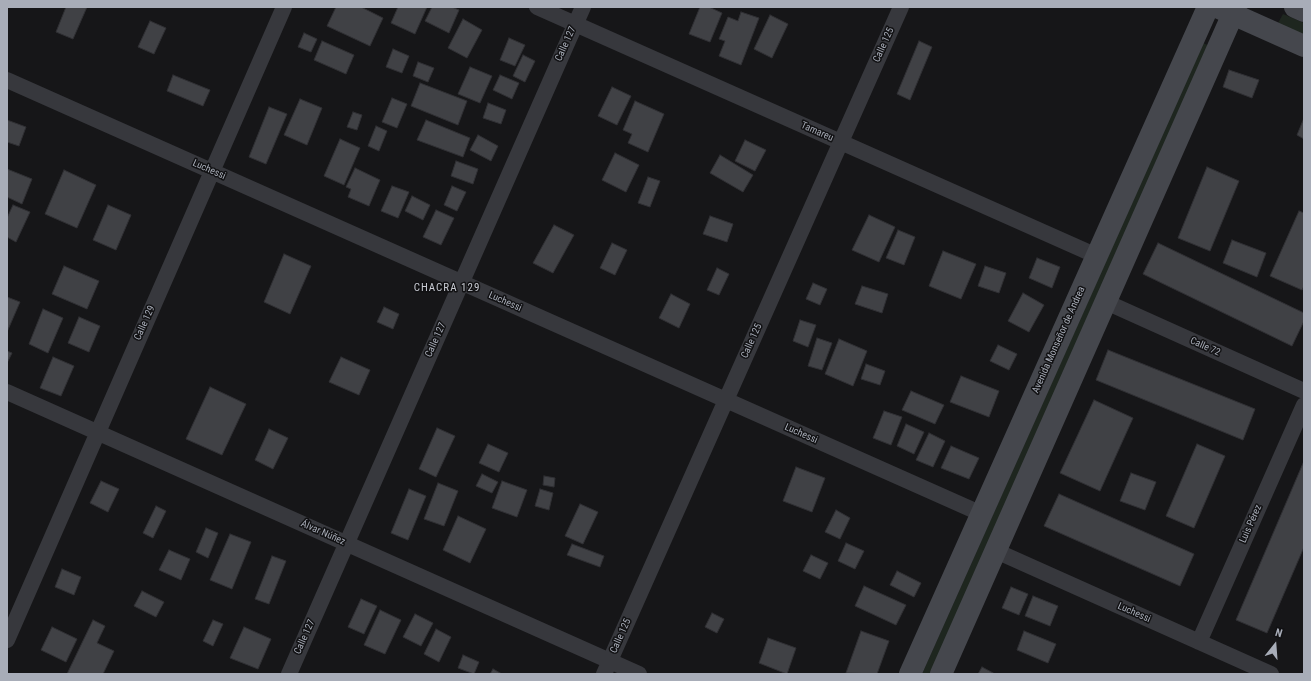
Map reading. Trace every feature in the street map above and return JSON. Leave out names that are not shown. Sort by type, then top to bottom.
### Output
[{"type":"main road","name":"Avenida Monseñor de Andrea","points":[[910,674],[1208,7]]},
{"type":"main road","points":[[1295,7],[1304,11]]},
{"type":"main road","points":[[941,674],[1106,302],[1229,9],[1304,46]]},
{"type":"street","name":"Calle 129","points":[[7,640],[284,7]]},
{"type":"street","name":"Tamareu","points":[[537,7],[1097,256]]},
{"type":"street","name":"Calle 127","points":[[289,674],[583,7]]},
{"type":"street","name":"Calle 125","points":[[607,667],[901,7]]},
{"type":"street","name":"Luchessi","points":[[7,80],[982,514]]},
{"type":"street","name":"Calle 72","points":[[1106,302],[1304,391]]},
{"type":"street","name":"Álvar Núñez","points":[[7,392],[346,544],[607,667],[639,674]]},
{"type":"street","name":"Luis Pérez","points":[[1199,642],[1304,405]]},
{"type":"street","name":"Luchessi","points":[[996,551],[1271,674]]},
{"type":"shaded area","points":[[1283,14],[1304,23],[1304,37],[1277,25]]},
{"type":"shaded area","points":[[1203,43],[1212,47],[933,674],[922,674]]},
{"type":"building","points":[[66,7],[87,7],[73,39],[56,32]]},
{"type":"building","points":[[336,7],[361,7],[383,18],[370,46],[327,26]]},
{"type":"building","points":[[398,7],[427,7],[415,34],[391,23]]},
{"type":"building","points":[[432,7],[452,7],[459,10],[449,33],[425,21]]},
{"type":"building","points":[[700,7],[709,7],[722,13],[710,42],[689,34]]},
{"type":"building","points":[[741,12],[759,18],[741,65],[719,56],[725,41],[719,39],[728,17],[738,21]]},
{"type":"building","points":[[770,15],[788,24],[772,58],[754,49]]},
{"type":"building","points":[[463,19],[482,30],[467,58],[448,48]]},
{"type":"building","points":[[150,21],[166,28],[154,54],[138,47]]},
{"type":"building","points":[[304,33],[317,39],[311,52],[298,47]]},
{"type":"building","points":[[509,38],[525,45],[515,66],[500,60]]},
{"type":"building","points":[[322,41],[354,55],[346,74],[314,60]]},
{"type":"building","points":[[919,41],[932,47],[910,100],[897,94]]},
{"type":"building","points":[[393,49],[409,56],[402,73],[386,67]]},
{"type":"building","points":[[523,55],[535,61],[525,82],[513,76]]},
{"type":"building","points":[[418,62],[434,68],[428,82],[413,76]]},
{"type":"building","points":[[470,67],[492,76],[480,103],[458,94]]},
{"type":"building","points":[[1229,70],[1259,80],[1252,98],[1223,87]]},
{"type":"building","points":[[173,75],[210,90],[203,106],[167,91]]},
{"type":"building","points":[[500,75],[519,83],[512,99],[493,90]]},
{"type":"building","points":[[420,83],[467,101],[458,125],[411,106]]},
{"type":"building","points":[[612,87],[631,96],[617,125],[598,116]]},
{"type":"building","points":[[392,98],[407,104],[397,128],[382,122]]},
{"type":"building","points":[[300,99],[322,108],[307,145],[284,135]]},
{"type":"building","points":[[635,101],[664,114],[648,152],[628,143],[632,134],[623,130]]},
{"type":"building","points":[[488,103],[506,110],[501,124],[483,118]]},
{"type":"building","points":[[269,107],[287,114],[266,164],[249,157]]},
{"type":"building","points":[[353,112],[362,115],[357,130],[347,127]]},
{"type":"building","points":[[1304,118],[1304,139],[1297,135]]},
{"type":"building","points":[[7,120],[26,127],[19,146],[7,142]]},
{"type":"building","points":[[426,120],[470,138],[463,157],[417,140]]},
{"type":"building","points":[[376,126],[387,131],[379,151],[368,146]]},
{"type":"building","points":[[478,135],[498,146],[491,161],[470,150]]},
{"type":"building","points":[[340,139],[360,148],[344,185],[324,176]]},
{"type":"building","points":[[745,140],[766,150],[755,171],[735,161]]},
{"type":"building","points":[[615,153],[639,165],[626,192],[602,180]]},
{"type":"building","points":[[720,155],[753,175],[743,192],[710,173]]},
{"type":"building","points":[[456,161],[478,169],[473,184],[451,176]]},
{"type":"building","points":[[1207,167],[1239,181],[1210,251],[1178,238]]},
{"type":"building","points":[[355,168],[380,180],[369,206],[348,197],[351,189],[346,187]]},
{"type":"building","points":[[7,169],[32,179],[22,204],[7,197]]},
{"type":"building","points":[[64,170],[96,185],[77,228],[45,214]]},
{"type":"building","points":[[648,177],[660,181],[650,207],[638,203]]},
{"type":"building","points":[[392,186],[409,192],[398,218],[381,211]]},
{"type":"building","points":[[452,186],[466,192],[457,211],[444,205]]},
{"type":"building","points":[[412,196],[430,205],[423,220],[405,211]]},
{"type":"building","points":[[13,205],[30,212],[16,242],[7,237],[7,218]]},
{"type":"building","points":[[108,205],[131,215],[116,250],[93,240]]},
{"type":"building","points":[[436,210],[454,218],[441,245],[423,237]]},
{"type":"building","points":[[1299,211],[1304,213],[1304,286],[1302,290],[1270,276]]},
{"type":"building","points":[[869,215],[895,227],[879,262],[852,250]]},
{"type":"building","points":[[710,216],[733,224],[727,242],[703,234]]},
{"type":"building","points":[[554,225],[574,235],[553,273],[533,263]]},
{"type":"building","points":[[898,230],[915,237],[904,265],[886,258]]},
{"type":"building","points":[[1232,240],[1266,253],[1257,277],[1223,263]]},
{"type":"building","points":[[612,243],[627,250],[615,275],[600,268]]},
{"type":"building","points":[[1158,243],[1304,313],[1304,321],[1292,346],[1143,274]]},
{"type":"building","points":[[943,251],[976,264],[961,299],[929,286]]},
{"type":"building","points":[[284,254],[311,266],[290,314],[264,302]]},
{"type":"building","points":[[1037,258],[1060,267],[1052,288],[1029,278]]},
{"type":"building","points":[[64,266],[99,281],[87,309],[52,294]]},
{"type":"building","points":[[985,266],[1006,273],[999,293],[978,286]]},
{"type":"building","points":[[717,268],[729,274],[719,295],[707,290]]},
{"type":"building","points":[[813,283],[827,289],[820,305],[806,299]]},
{"type":"building","points":[[862,286],[888,294],[882,313],[855,304]]},
{"type":"building","points":[[1023,293],[1044,305],[1029,332],[1008,321]]},
{"type":"building","points":[[671,294],[690,304],[679,328],[659,318]]},
{"type":"building","points":[[7,297],[20,302],[7,332]]},
{"type":"building","points":[[384,307],[399,314],[393,329],[377,322]]},
{"type":"building","points":[[43,309],[63,318],[48,353],[29,344]]},
{"type":"building","points":[[79,317],[100,326],[89,352],[68,343]]},
{"type":"building","points":[[800,320],[816,325],[808,347],[793,341]]},
{"type":"building","points":[[817,338],[832,343],[822,370],[808,366]]},
{"type":"building","points":[[839,339],[867,351],[853,386],[825,374]]},
{"type":"building","points":[[998,345],[1017,354],[1009,370],[990,361]]},
{"type":"building","points":[[1108,350],[1255,409],[1243,440],[1096,380]]},
{"type":"building","points":[[7,351],[12,353],[7,363]]},
{"type":"building","points":[[53,357],[74,366],[61,396],[40,388]]},
{"type":"building","points":[[341,357],[370,370],[359,395],[329,382]]},
{"type":"building","points":[[866,364],[885,371],[880,385],[861,379]]},
{"type":"building","points":[[961,376],[999,391],[989,417],[950,402]]},
{"type":"building","points":[[210,387],[246,404],[222,455],[186,439]]},
{"type":"building","points":[[911,391],[944,405],[935,424],[902,410]]},
{"type":"building","points":[[1094,400],[1133,418],[1100,491],[1060,473]]},
{"type":"building","points":[[884,411],[902,417],[891,445],[873,438]]},
{"type":"building","points":[[906,424],[924,432],[914,454],[897,446]]},
{"type":"building","points":[[437,428],[455,436],[436,477],[419,469]]},
{"type":"building","points":[[269,429],[288,438],[273,469],[255,460]]},
{"type":"building","points":[[929,433],[945,441],[933,467],[916,460]]},
{"type":"building","points":[[488,444],[508,453],[499,472],[479,463]]},
{"type":"building","points":[[1197,444],[1225,456],[1194,528],[1166,516]]},
{"type":"building","points":[[951,446],[979,458],[969,479],[941,468]]},
{"type":"building","points":[[1304,461],[1304,547],[1267,633],[1236,620]]},
{"type":"building","points":[[796,467],[825,478],[812,512],[783,501]]},
{"type":"building","points":[[1131,473],[1156,482],[1145,510],[1120,501]]},
{"type":"building","points":[[482,474],[498,482],[492,493],[476,486]]},
{"type":"building","points":[[544,476],[555,478],[554,487],[543,485]]},
{"type":"building","points":[[101,481],[119,489],[108,512],[90,503]]},
{"type":"building","points":[[502,481],[527,490],[517,517],[492,508]]},
{"type":"building","points":[[438,483],[458,491],[444,526],[424,519]]},
{"type":"building","points":[[409,489],[426,496],[408,540],[391,533]]},
{"type":"building","points":[[540,489],[553,493],[549,510],[535,506]]},
{"type":"building","points":[[1059,494],[1194,554],[1180,586],[1044,526]]},
{"type":"building","points":[[580,504],[598,512],[583,544],[565,536]]},
{"type":"building","points":[[156,506],[166,511],[153,538],[143,533]]},
{"type":"building","points":[[836,510],[850,518],[840,539],[825,532]]},
{"type":"building","points":[[458,516],[486,529],[470,563],[443,550]]},
{"type":"building","points":[[206,528],[218,533],[208,558],[196,552]]},
{"type":"building","points":[[230,534],[251,542],[232,589],[210,580]]},
{"type":"building","points":[[846,543],[864,551],[855,569],[838,561]]},
{"type":"building","points":[[572,544],[604,556],[600,567],[567,555]]},
{"type":"building","points":[[169,550],[190,559],[181,580],[159,570]]},
{"type":"building","points":[[811,555],[828,563],[820,579],[803,571]]},
{"type":"building","points":[[272,556],[286,561],[269,604],[255,599]]},
{"type":"building","points":[[62,569],[81,577],[74,595],[55,587]]},
{"type":"building","points":[[897,571],[921,583],[914,597],[890,585]]},
{"type":"building","points":[[864,586],[906,605],[896,625],[855,606]]},
{"type":"building","points":[[1011,587],[1028,594],[1019,615],[1002,608]]},
{"type":"building","points":[[142,591],[164,602],[156,617],[134,606]]},
{"type":"building","points":[[1033,596],[1058,606],[1050,626],[1025,616]]},
{"type":"building","points":[[361,599],[377,606],[364,634],[348,627]]},
{"type":"building","points":[[380,610],[401,620],[385,654],[364,645]]},
{"type":"building","points":[[712,613],[724,619],[717,633],[705,627]]},
{"type":"building","points":[[415,614],[433,623],[421,646],[403,637]]},
{"type":"building","points":[[93,620],[105,626],[97,643],[114,651],[103,674],[67,674]]},
{"type":"building","points":[[213,620],[223,624],[213,646],[203,641]]},
{"type":"building","points":[[52,627],[77,639],[66,662],[41,650]]},
{"type":"building","points":[[244,627],[271,639],[258,669],[230,658]]},
{"type":"building","points":[[436,629],[451,637],[439,662],[424,654]]},
{"type":"building","points":[[861,631],[889,641],[877,674],[846,673]]},
{"type":"building","points":[[1024,631],[1056,644],[1048,663],[1017,650]]},
{"type":"building","points":[[768,638],[796,648],[787,674],[759,663]]},
{"type":"building","points":[[463,655],[479,662],[474,674],[458,668]]},
{"type":"building","points":[[982,667],[995,674],[978,674]]},
{"type":"building","points":[[493,669],[502,674],[490,674]]},
{"type":"district","name":"CHACRA 129","points":[[447,288]]}]
